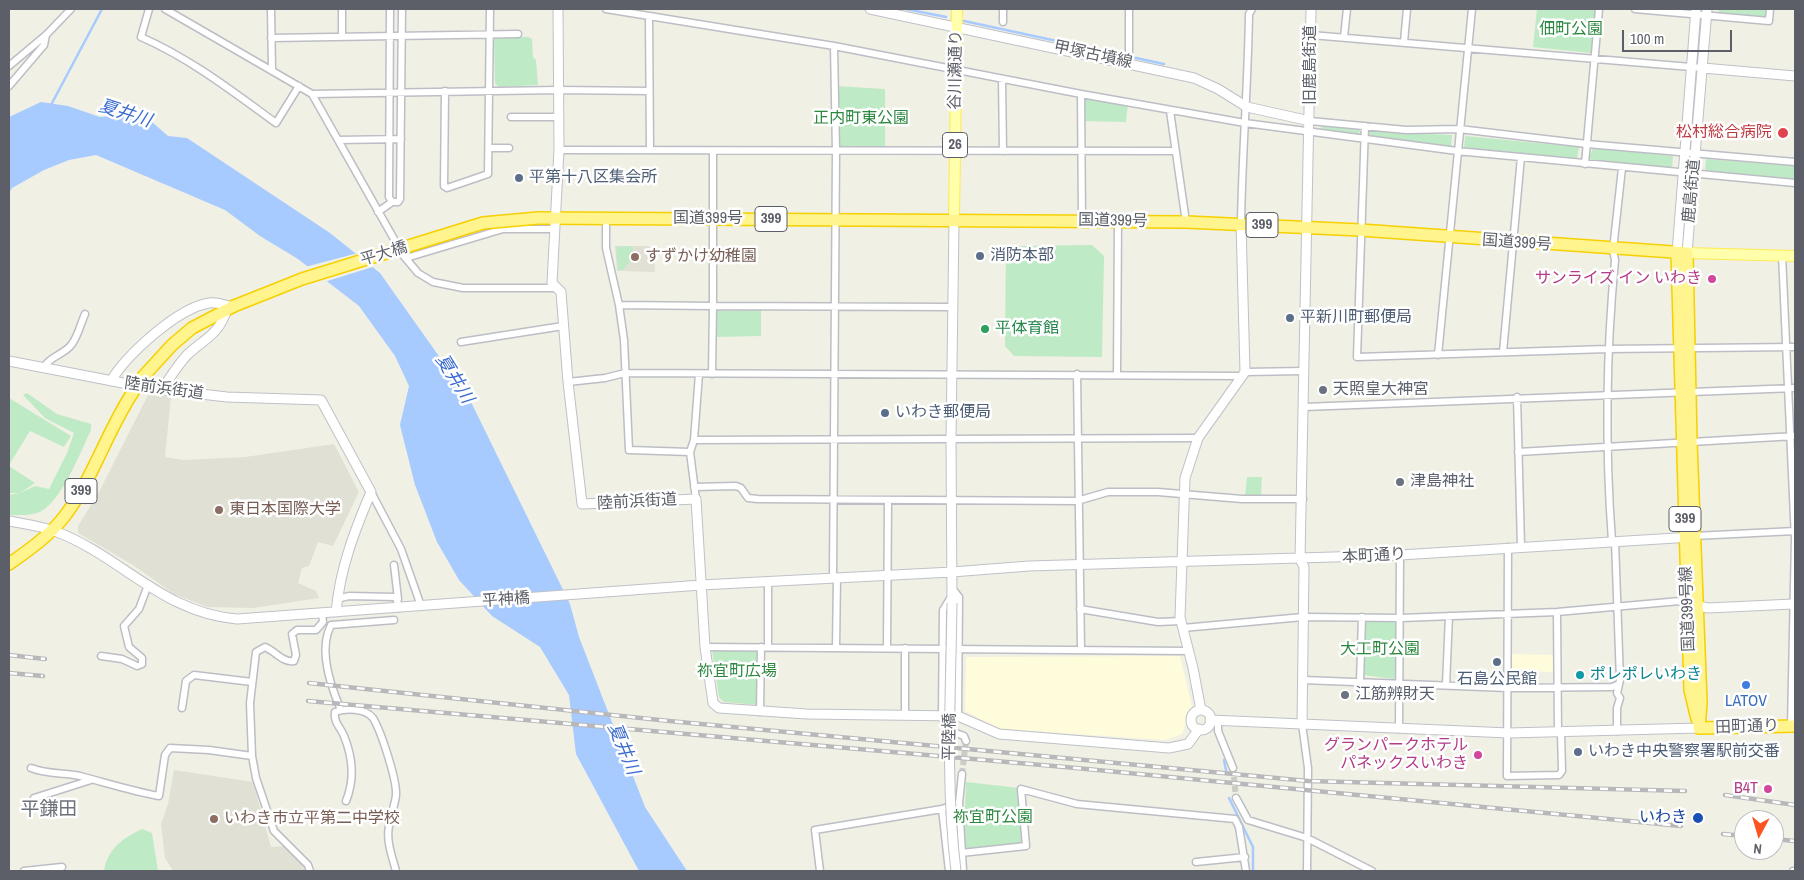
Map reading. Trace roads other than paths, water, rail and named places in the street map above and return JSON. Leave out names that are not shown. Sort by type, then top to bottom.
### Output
[{"type":"highway","name":"国道399号","points":[[538,218],[555,224],[606,218],[1186,222],[1360,230],[1613,250],[1682,253]]},
{"type":"highway","name":"平大橋","points":[[231,308],[302,279],[483,223],[538,218]]},
{"type":"highway","name":"国道399号線","points":[[1682,253],[1690,537],[1701,703],[1699,728]]},
{"type":"highway","name":"399","points":[[9,564],[52,530],[79,495],[140,380],[172,345],[192,328],[231,308]]},
{"type":"highway","name":"田町通り","points":[[1699,728],[1793,726]]},
{"type":"main road","name":"谷川瀬通り","points":[[954,221],[957,9]]},
{"type":"main road","points":[[1682,253],[1795,256]]},
{"type":"street","points":[[9,66],[46,35],[71,9]]},
{"type":"street","points":[[149,9],[141,37],[174,52],[194,64],[276,123],[299,86]]},
{"type":"street","points":[[165,9],[312,94],[378,212],[406,258],[418,272],[433,282],[463,288],[533,290],[555,288],[552,283],[559,150],[558,9]]},
{"type":"street","points":[[271,9],[272,71]]},
{"type":"street","points":[[342,9],[342,36]]},
{"type":"street","points":[[390,9],[389,197],[392,202]]},
{"type":"street","points":[[378,212],[392,202],[398,202],[400,199],[402,9]]},
{"type":"street","points":[[445,91],[444,186],[447,188],[488,174],[490,148],[490,9]]},
{"type":"street","points":[[606,9],[834,46],[1170,111],[1245,123],[1457,151],[1622,168],[1795,182]]},
{"type":"street","name":"甲塚古墳線","points":[[870,9],[884,10],[1194,78],[1218,89],[1246,107],[1310,121]]},
{"type":"street","points":[[1002,9],[1003,22]]},
{"type":"street","points":[[1127,62],[1129,52],[1129,9]]},
{"type":"street","points":[[1201,710],[1182,625],[1184,495],[1187,468],[1198,438],[1244,374],[1241,224],[1250,14],[1252,9]]},
{"type":"street","name":"旧鹿島街道","points":[[1309,132],[1311,9]]},
{"type":"street","points":[[1344,37],[1347,9]]},
{"type":"street","points":[[1404,42],[1407,9]]},
{"type":"street","points":[[1438,355],[1472,9]]},
{"type":"street","points":[[1585,164],[1599,9]]},
{"type":"street","points":[[1635,9],[1696,12],[1768,21],[1770,9]]},
{"type":"street","name":"鹿島街道","points":[[1682,253],[1683,173],[1696,12]]},
{"type":"street","name":"鹿島街道","points":[[1682,253],[1694,174],[1707,13]]},
{"type":"street","points":[[650,17],[650,150]]},
{"type":"street","points":[[271,38],[518,34]]},
{"type":"street","points":[[9,86],[44,45],[46,35]]},
{"type":"street","points":[[1311,35],[1795,76]]},
{"type":"street","points":[[834,46],[836,152],[834,374],[836,648]]},
{"type":"street","points":[[1002,79],[1004,151]]},
{"type":"street","points":[[312,94],[445,91],[649,91]]},
{"type":"street","points":[[1081,94],[1082,221]]},
{"type":"street","points":[[1170,111],[1186,222]]},
{"type":"street","points":[[511,117],[559,117]]},
{"type":"street","points":[[1310,121],[1406,130],[1459,130],[1587,144],[1795,162]]},
{"type":"street","points":[[1365,126],[1357,357],[1607,349],[1795,347]]},
{"type":"street","points":[[1307,871],[1308,768],[1302,724],[1304,564],[1300,559],[1303,499],[1309,132]]},
{"type":"street","points":[[338,140],[401,139]]},
{"type":"street","points":[[490,148],[509,148]]},
{"type":"street","points":[[559,150],[836,152],[1176,151]]},
{"type":"street","points":[[712,374],[713,151]]},
{"type":"street","points":[[1503,352],[1521,157]]},
{"type":"street","points":[[1617,731],[1617,708],[1620,698],[1617,693],[1617,685],[1620,680],[1618,608],[1607,447],[1607,349],[1615,260],[1613,250],[1622,168]]},
{"type":"street","points":[[606,218],[606,248],[619,305],[624,340],[628,450],[690,452]]},
{"type":"street","name":"平陸橋","points":[[954,221],[951,438],[950,818],[956,871]]},
{"type":"street","points":[[1117,374],[1118,221]]},
{"type":"street","points":[[406,258],[503,229],[555,224]]},
{"type":"street","points":[[1782,255],[1788,389],[1793,436],[1795,531],[1793,726]]},
{"type":"street","name":"陸前浜街道","points":[[555,288],[561,292],[568,382],[582,504],[696,499],[705,646],[712,703],[719,708],[760,712]]},
{"type":"street","points":[[111,381],[119,367],[138,347],[186,313],[207,303],[215,302],[231,308],[222,324],[189,354],[174,371],[162,390]]},
{"type":"street","points":[[619,305],[952,307]]},
{"type":"street","points":[[44,368],[48,360],[62,353],[72,343],[85,314]]},
{"type":"street","points":[[461,342],[563,326]]},
{"type":"street","name":"陸前浜街道","points":[[9,361],[162,390],[227,397],[322,400],[371,492]]},
{"type":"street","points":[[568,382],[605,378],[625,373],[952,375],[1244,374],[1304,371]]},
{"type":"street","points":[[696,499],[690,452],[694,440],[699,374]]},
{"type":"street","points":[[1077,374],[1077,501],[1081,649]]},
{"type":"street","points":[[1304,407],[1518,397],[1795,388]]},
{"type":"street","points":[[1518,397],[1521,546]]},
{"type":"street","points":[[1518,452],[1793,436]]},
{"type":"street","points":[[694,440],[1198,438]]},
{"type":"street","points":[[694,486],[736,486],[741,488],[748,498],[758,499],[1077,501],[1108,492],[1158,492],[1184,495],[1303,499]]},
{"type":"street","points":[[336,612],[340,574],[350,542],[371,492]]},
{"type":"street","points":[[371,492],[401,549],[423,606]]},
{"type":"street","points":[[887,648],[888,500]]},
{"type":"street","name":"平神橋","points":[[9,521],[52,530],[75,541],[185,608],[218,618],[237,619],[349,611],[398,603],[423,606],[701,585]]},
{"type":"street","name":"本町通り","points":[[952,572],[1079,564],[1400,555],[1521,546],[1795,531]]},
{"type":"street","points":[[1508,547],[1509,733],[1507,776],[1559,775],[1562,771],[1559,733],[1557,612]]},
{"type":"street","points":[[1400,555],[1400,729]]},
{"type":"street","points":[[394,565],[398,603]]},
{"type":"street","points":[[701,585],[952,572]]},
{"type":"street","points":[[768,581],[760,712],[958,716],[999,734],[1169,748],[1188,744],[1198,729]]},
{"type":"street","points":[[101,656],[122,658],[137,666],[142,664],[142,658],[129,647],[124,626],[139,609],[148,585]]},
{"type":"street","points":[[958,716],[959,597],[952,595],[943,610],[942,715],[944,729],[948,732],[964,736],[966,740]]},
{"type":"street","points":[[337,600],[349,596],[396,596],[398,603]]},
{"type":"street","points":[[1080,610],[1182,625],[1303,618],[1401,618],[1557,612],[1680,601],[1708,608],[1794,607]]},
{"type":"street","points":[[349,611],[349,622]]},
{"type":"street","points":[[310,871],[308,865],[274,831],[256,778],[252,756],[250,703],[256,652],[259,648],[272,650],[286,661],[294,661],[296,656],[292,634],[297,630],[316,630],[322,622],[322,613]]},
{"type":"street","points":[[1446,685],[1449,616]]},
{"type":"street","points":[[1360,682],[1362,617]]},
{"type":"street","points":[[341,710],[331,686],[326,659],[325,636],[331,624],[394,620]]},
{"type":"street","points":[[705,646],[1188,651]]},
{"type":"street","points":[[905,648],[905,715]]},
{"type":"street","points":[[182,708],[186,681],[194,675],[252,682]]},
{"type":"street","points":[[1303,680],[1508,688],[1612,687],[1617,685]]},
{"type":"street","points":[[346,801],[353,782],[350,752],[344,734],[334,718],[335,712],[341,710],[365,712],[370,714],[375,721],[396,784],[394,805],[388,827],[390,852],[396,871]]},
{"type":"street","points":[[1214,720],[1208,727],[1198,729],[1193,726],[1191,720],[1195,712],[1201,710],[1207,712],[1214,720],[1233,768]]},
{"type":"street","points":[[1214,720],[1509,733],[1699,728]]},
{"type":"street","points":[[31,768],[50,774],[72,774],[127,791],[159,796],[165,755],[170,748],[209,750],[252,756]]},
{"type":"street","points":[[962,774],[959,803],[963,871]]},
{"type":"street","points":[[34,798],[91,780]]},
{"type":"street","points":[[961,853],[1026,846],[1021,789],[1077,804],[1234,819],[1307,838],[1372,871]]},
{"type":"street","points":[[1236,798],[1244,823],[1246,871]]},
{"type":"street","points":[[820,871],[815,830],[942,809],[959,803]]},
{"type":"street","points":[[942,809],[949,871]]},
{"type":"street","points":[[1196,862],[1245,857]]},
{"type":"street","points":[[24,871],[62,867]]},
{"type":"water","name":"夏井川","points":[[41,102],[68,106],[100,117],[123,115],[152,122],[168,136],[187,138],[330,233],[380,273],[470,400],[570,604],[579,637],[645,807],[687,871],[639,871],[576,754],[569,695],[540,647],[492,616],[459,580],[437,542],[415,485],[400,425],[409,386],[395,356],[359,306],[298,259],[260,236],[225,210],[96,155],[69,160],[44,170],[12,188],[9,193],[9,117]]},
{"type":"waterway","points":[[51,105],[102,9]]},
{"type":"waterway","points":[[906,9],[946,17]]},
{"type":"waterway","points":[[964,21],[1164,64]]},
{"type":"waterway","points":[[1224,760],[1226,770]]},
{"type":"waterway","points":[[1229,798],[1253,847],[1253,871]]},
{"type":"tunnel","points":[[962,774],[966,741]]},
{"type":"tunnel","points":[[1233,768],[1236,798]]},
{"type":"railway","points":[[9,655],[45,659]]},
{"type":"railway","points":[[9,673],[43,676]]},
{"type":"railway","points":[[309,683],[669,721],[1308,781],[1685,791]]},
{"type":"railway","points":[[308,701],[1076,768],[1681,826]]},
{"type":"railway","points":[[1725,795],[1795,805]]},
{"type":"railway","points":[[1723,834],[1734,835]]},
{"type":"railway","points":[[1784,840],[1795,841]]},
{"type":"place","name":"松村総合病院","points":[[1783,133]]},
{"type":"place","name":"平第十八区集会所","points":[[519,178]]},
{"type":"place","name":"消防本部","points":[[980,256]]},
{"type":"place","name":"すずかけ幼稚園","points":[[635,257]]},
{"type":"place","name":"サンライズ イン いわき","points":[[1712,279]]},
{"type":"place","name":"平新川町郵便局","points":[[1290,318]]},
{"type":"place","name":"平体育館","points":[[985,329]]},
{"type":"place","name":"天照皇大神宮","points":[[1323,390]]},
{"type":"place","name":"いわき郵便局","points":[[885,413]]},
{"type":"place","name":"津島神社","points":[[1400,482]]},
{"type":"place","name":"東日本国際大学","points":[[219,510]]},
{"type":"place","name":"石島公民館","points":[[1497,662]]},
{"type":"place","name":"ポレポレいわき","points":[[1580,675]]},
{"type":"place","name":"LATOV","points":[[1746,685]]},
{"type":"place","name":"江筋辨財天","points":[[1345,695]]},
{"type":"place","name":"いわき中央警察署駅前交番","points":[[1578,752]]},
{"type":"place","name":"グランパークホテル パネックスいわき","points":[[1478,755]]},
{"type":"place","name":"B4T","points":[[1768,789]]},
{"type":"place","name":"いわき","points":[[1698,818]]},
{"type":"place","name":"いわき市立平第二中学校","points":[[214,819]]},
{"type":"district","name":"平鎌田","points":[[49,810]]},
{"type":"park label","name":"佃町公園","points":[[1571,30]]},
{"type":"park label","name":"正内町東公園","points":[[861,119]]},
{"type":"park label","name":"大工町公園","points":[[1380,650]]},
{"type":"park label","name":"祢宜町広場","points":[[737,672]]},
{"type":"park label","name":"祢宜町公園","points":[[993,818]]}]
